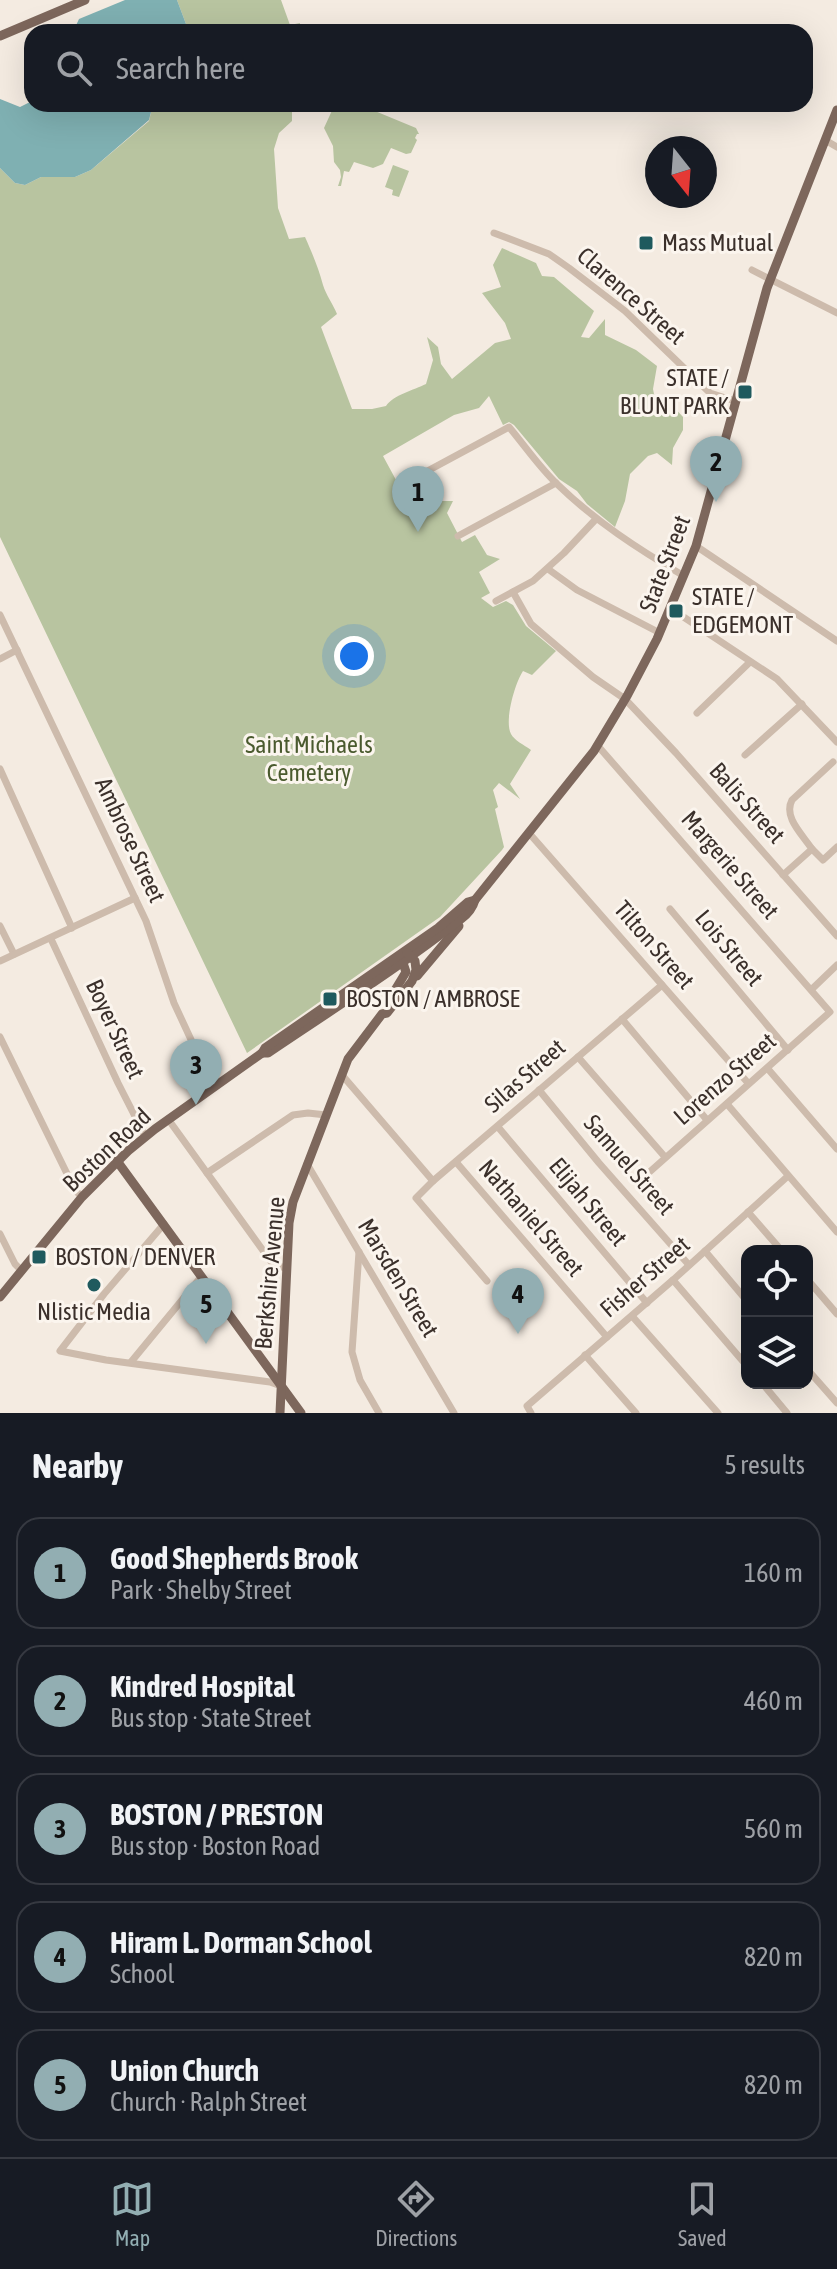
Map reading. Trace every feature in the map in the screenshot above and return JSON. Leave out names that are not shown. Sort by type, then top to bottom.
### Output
[{"type":"main road","points":[[28,24],[85,0]]},
{"type":"main road","points":[[0,36],[24,26]]},
{"type":"main road","name":"State Street","points":[[404,956],[462,918],[571,783],[598,746],[660,633],[696,546],[770,278],[837,110]]},
{"type":"main road","name":"State Street","points":[[404,956],[468,902],[475,900]]},
{"type":"main road","name":"Berkshire Avenue","points":[[382,1014],[387,1013],[462,918]]},
{"type":"main road","points":[[404,956],[417,965],[412,981]]},
{"type":"main road","name":"Boston Road","points":[[0,1297],[82,1197],[145,1136],[265,1048],[404,956]]},
{"type":"main road","name":"Berkshire Avenue","points":[[280,1413],[289,1223],[298,1187],[353,1051],[382,1014],[406,972],[404,956]]},
{"type":"main road","points":[[117,1161],[301,1413]]},
{"type":"street","points":[[825,140],[837,147]]},
{"type":"street","name":"Clarence Street","points":[[494,233],[549,254],[625,311],[710,393],[735,401]]},
{"type":"street","points":[[752,270],[837,313]]},
{"type":"street","points":[[407,482],[509,427],[556,483],[596,519],[631,545],[684,576]]},
{"type":"street","points":[[458,536],[556,483]]},
{"type":"street","points":[[496,601],[548,569],[596,519]]},
{"type":"street","points":[[696,546],[837,641]]},
{"type":"street","points":[[548,569],[577,590],[660,633]]},
{"type":"street","name":"Balis Street","points":[[513,592],[531,624],[593,677],[625,699],[837,936]]},
{"type":"street","points":[[670,608],[777,679],[837,742]]},
{"type":"street","name":"Ambrose Street","points":[[0,615],[135,898],[152,936],[172,998],[213,1087]]},
{"type":"street","points":[[0,659],[17,650]]},
{"type":"street","points":[[697,713],[750,662]]},
{"type":"street","points":[[745,755],[802,704]]},
{"type":"street","name":"Margerie Street","points":[[598,746],[830,1012]]},
{"type":"street","points":[[833,762],[792,800],[788,814],[823,860],[837,847]]},
{"type":"street","points":[[0,769],[72,928]]},
{"type":"street","name":"Tilton Street","points":[[529,833],[748,1083]]},
{"type":"street","points":[[783,875],[812,849]]},
{"type":"street","points":[[0,961],[135,898]]},
{"type":"street","name":"Lois Street","points":[[670,909],[788,1050]]},
{"type":"street","points":[[0,926],[14,954]]},
{"type":"street","name":"Boyer Street","points":[[51,939],[145,1136]]},
{"type":"street","points":[[812,989],[837,965]]},
{"type":"street","name":"Silas Street","points":[[487,1281],[416,1198],[662,985]]},
{"type":"street","name":"Lorenzo Street","points":[[645,1176],[830,1012]]},
{"type":"street","points":[[622,1019],[707,1120]]},
{"type":"street","points":[[0,1037],[75,1190],[82,1197]]},
{"type":"street","points":[[578,1057],[665,1157]]},
{"type":"street","points":[[768,1069],[837,1149]]},
{"type":"street","points":[[342,1075],[433,1181]]},
{"type":"street","name":"Samuel Street","points":[[539,1090],[689,1265]]},
{"type":"street","points":[[727,1104],[837,1232]]},
{"type":"street","points":[[207,1173],[293,1115],[326,1115]]},
{"type":"street","points":[[168,1119],[272,1263],[287,1269]]},
{"type":"street","name":"Elijah Street","points":[[498,1127],[647,1303]]},
{"type":"street","name":"Nathaniel Street","points":[[456,1162],[607,1337]]},
{"type":"street","name":"Marsden Street","points":[[307,1164],[454,1413]]},
{"type":"street","name":"Fisher Street","points":[[529,1409],[585,1355],[788,1176]]},
{"type":"street","points":[[748,1212],[777,1245]]},
{"type":"street","points":[[164,1224],[60,1351],[281,1386]]},
{"type":"street","points":[[0,1234],[15,1264],[22,1271]]},
{"type":"street","points":[[359,1250],[352,1352],[360,1380],[379,1413]]},
{"type":"street","points":[[705,1251],[741,1294]]},
{"type":"street","points":[[131,1362],[201,1277]]},
{"type":"street","points":[[673,1280],[741,1359]]},
{"type":"street","points":[[813,1286],[837,1314]]},
{"type":"street","points":[[632,1316],[718,1413]]},
{"type":"street","points":[[585,1355],[636,1413]]},
{"type":"street","points":[[813,1376],[837,1403]]},
{"type":"street","points":[[767,1389],[787,1413]]},
{"type":"green space","points":[[177,0],[281,0],[290,24],[186,24]]},
{"type":"green space","name":"Saint Michaels Cemetery","points":[[151,112],[292,112],[292,121],[279,133],[274,149],[278,208],[289,239],[305,237],[324,289],[337,314],[321,327],[352,409],[386,406],[399,396],[426,384],[433,360],[427,337],[438,347],[441,364],[452,379],[495,343],[511,339],[505,323],[482,293],[501,287],[493,265],[502,248],[536,263],[542,276],[554,277],[594,311],[581,337],[589,338],[605,319],[605,335],[636,350],[657,366],[653,389],[656,404],[671,404],[683,417],[683,430],[673,448],[672,465],[657,453],[648,456],[630,474],[625,501],[615,527],[587,504],[577,491],[559,479],[514,425],[509,422],[503,425],[489,396],[479,408],[454,415],[383,456],[402,491],[414,482],[417,484],[428,478],[440,501],[453,501],[447,513],[462,542],[475,535],[487,555],[500,559],[479,572],[490,593],[481,598],[493,607],[506,601],[513,605],[526,626],[556,651],[532,675],[523,671],[514,693],[509,728],[514,738],[531,750],[510,784],[520,799],[499,783],[493,790],[504,847],[502,850],[440,917],[247,1053],[0,537],[0,168],[15,183],[25,185],[41,177],[75,177],[91,170],[149,121]]},
{"type":"green space","points":[[331,112],[377,112],[416,128],[419,134],[411,153],[391,148],[383,164],[373,168],[354,162],[349,172],[344,171],[341,186],[338,186],[340,170],[334,162],[333,146],[324,128]]},
{"type":"green space","points":[[393,165],[409,171],[399,197],[392,195],[393,190],[385,187]]},
{"type":"water","points":[[125,0],[177,0],[186,24],[77,24],[79,19]]},
{"type":"water","points":[[0,99],[20,107],[24,105],[24,112],[151,112],[149,120],[91,170],[75,177],[41,177],[25,185],[15,183],[0,168]]},
{"type":"place","name":"Mass Mutual","points":[[646,243]]},
{"type":"place","name":"STATE / BLUNT PARK","points":[[745,392]]},
{"type":"place","name":"Kindred Hospital","points":[[716,502]]},
{"type":"place","name":"Good Shepherds Brook","points":[[418,532]]},
{"type":"place","name":"STATE / EDGEMONT","points":[[676,611]]},
{"type":"place","name":"BOSTON / AMBROSE","points":[[330,999]]},
{"type":"place","name":"BOSTON / PRESTON","points":[[196,1105]]},
{"type":"place","name":"BOSTON / DENVER","points":[[39,1257]]},
{"type":"place","name":"Nlistic Media","points":[[94,1285]]},
{"type":"place","name":"Hiram L. Dorman School","points":[[518,1334]]},
{"type":"place","name":"Union Church","points":[[206,1344]]}]
